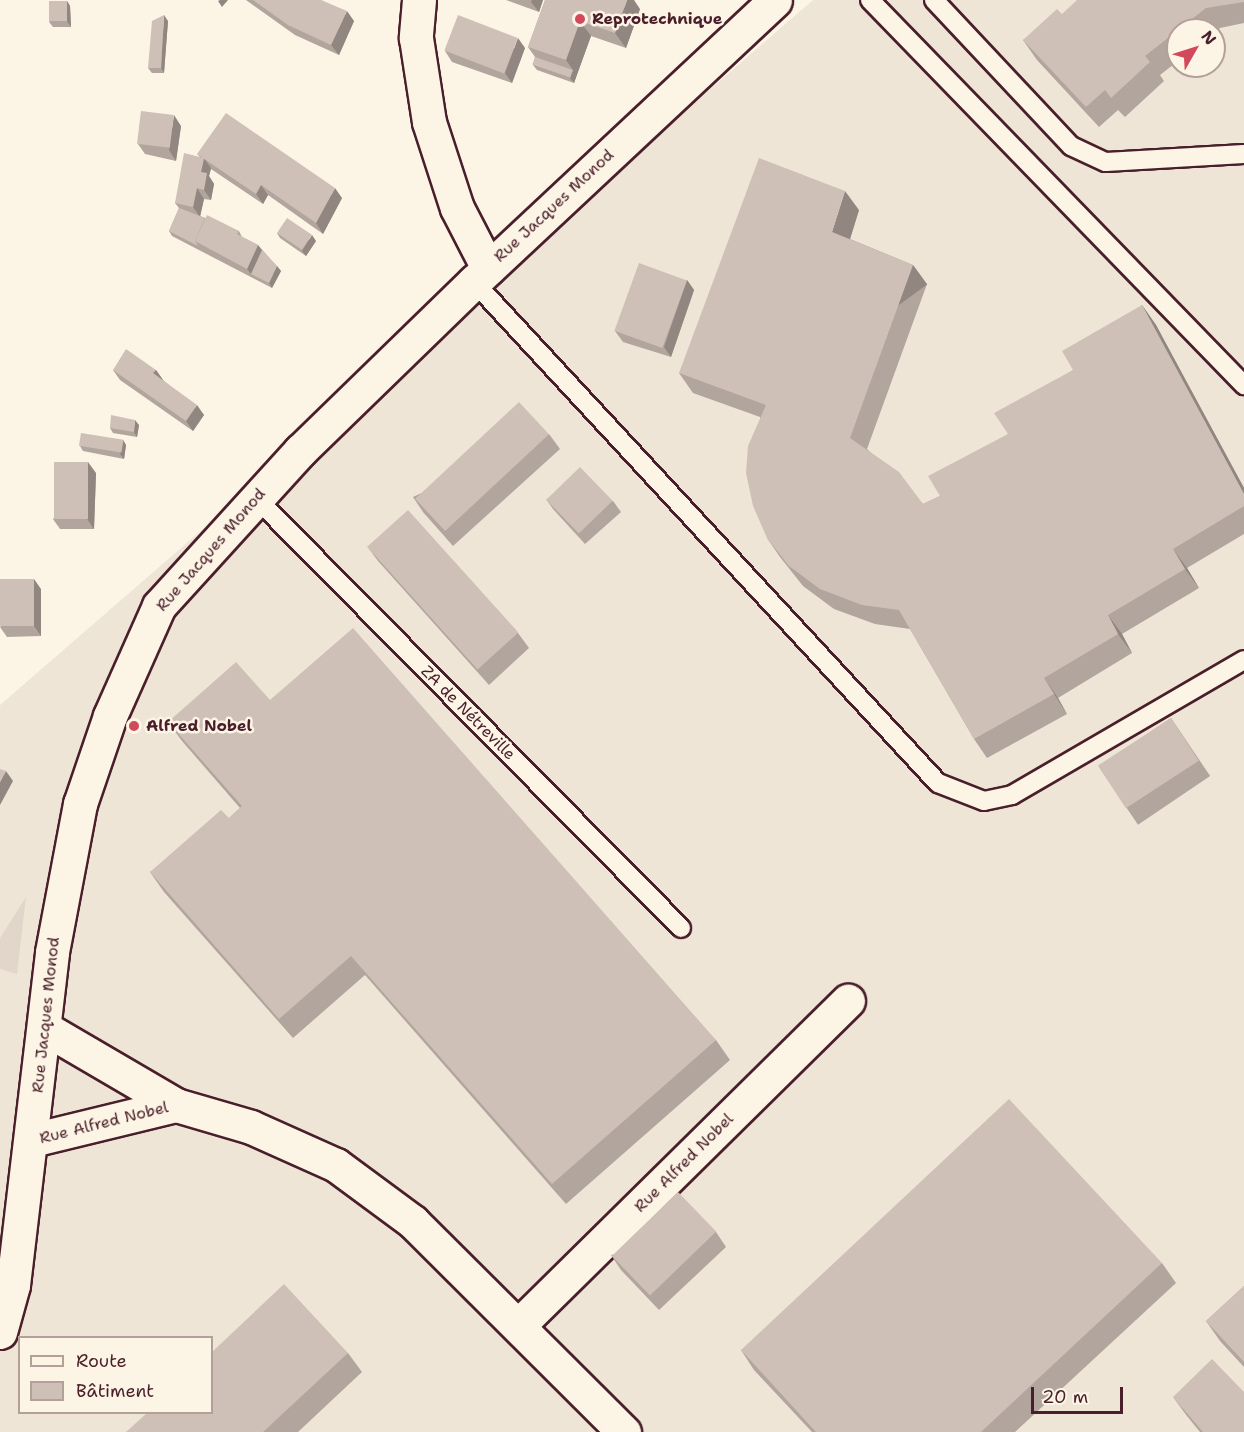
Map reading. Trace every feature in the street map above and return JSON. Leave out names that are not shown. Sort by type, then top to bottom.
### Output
[{"type":"street","points":[[419,0],[417,38],[429,123],[481,275]]},
{"type":"street","name":"Rue Jacques Monod","points":[[0,1332],[13,1286],[46,1029],[52,952],[80,804],[110,716],[159,606],[255,497],[481,275],[775,0]]},
{"type":"street","name":"Rue Alfred Nobel","points":[[519,1324],[848,1001]]},
{"type":"street","name":"Rue Alfred Nobel","points":[[46,1029],[176,1105],[251,1127],[336,1165],[412,1222],[519,1324],[624,1432]]},
{"type":"street","name":"Rue Alfred Nobel","points":[[32,1140],[176,1105]]},
{"type":"lane","points":[[870,0],[1244,385]]},
{"type":"lane","points":[[934,0],[1071,146],[1106,162],[1244,154]]},
{"type":"lane","points":[[481,275],[938,783],[984,801],[1012,795],[1244,660]]},
{"type":"lane","name":"ZA de Nétreville","points":[[255,497],[681,928]]},
{"type":"shaded area","points":[[813,0],[1244,0],[1244,1432],[0,1432],[0,705]]},
{"type":"shaded area","points":[[26,897],[17,974],[0,969],[0,938]]},
{"type":"building","points":[[253,0],[321,0],[347,11],[331,45],[288,25]]},
{"type":"building","points":[[545,0],[627,0],[615,33],[580,21],[566,60],[528,47]]},
{"type":"building","points":[[1077,0],[1244,0],[1244,2],[1206,8],[1193,18],[1166,18],[1166,39],[1145,56],[1150,62],[1111,98],[1105,90],[1086,107],[1023,40],[1057,9],[1062,14]]},
{"type":"building","points":[[49,1],[67,1],[67,21],[49,21]]},
{"type":"building","points":[[164,15],[161,68],[148,68],[152,21]]},
{"type":"building","points":[[458,15],[518,38],[504,73],[444,50]]},
{"type":"building","points":[[535,57],[573,70],[570,78],[532,65]]},
{"type":"building","points":[[141,111],[174,115],[170,148],[137,144]]},
{"type":"building","points":[[226,113],[335,188],[316,223],[261,185],[256,194],[197,154]]},
{"type":"building","points":[[184,153],[204,158],[201,172],[207,173],[204,190],[197,188],[193,207],[175,203]]},
{"type":"building","points":[[759,158],[845,191],[832,232],[913,265],[850,438],[899,472],[923,504],[940,496],[928,476],[1008,434],[994,413],[1073,370],[1062,351],[1142,305],[1244,494],[1244,506],[1173,549],[1185,569],[1108,615],[1118,634],[1044,678],[1054,694],[974,739],[899,610],[862,605],[820,589],[789,566],[767,538],[753,506],[746,473],[748,446],[766,405],[679,373]]},
{"type":"building","points":[[179,208],[205,218],[195,241],[198,246],[169,231]]},
{"type":"building","points":[[207,215],[239,231],[237,234],[258,245],[247,269],[195,241]]},
{"type":"building","points":[[287,218],[312,235],[302,250],[277,233]]},
{"type":"building","points":[[262,250],[277,266],[269,283],[251,274]]},
{"type":"building","points":[[639,263],[687,280],[662,348],[614,331]]},
{"type":"building","points":[[126,349],[156,370],[153,373],[197,405],[186,421],[113,370]]},
{"type":"building","points":[[519,402],[549,434],[445,531],[415,499]]},
{"type":"building","points":[[111,415],[135,420],[134,432],[110,428]]},
{"type":"building","points":[[81,433],[123,440],[121,453],[79,446]]},
{"type":"building","points":[[54,462],[88,462],[88,519],[54,519]]},
{"type":"building","points":[[580,467],[613,501],[579,533],[546,500]]},
{"type":"building","points":[[408,510],[518,633],[478,669],[367,547]]},
{"type":"building","points":[[0,579],[34,579],[34,626],[0,626]]},
{"type":"building","points":[[353,628],[716,1040],[552,1184],[351,956],[279,1019],[150,872],[221,810],[229,818],[242,806],[168,722],[236,662],[270,700]]},
{"type":"building","points":[[1171,718],[1199,761],[1126,808],[1098,765]]},
{"type":"building","points":[[0,769],[6,771],[0,782]]},
{"type":"building","points":[[1009,1099],[1162,1263],[981,1432],[816,1432],[741,1350]]},
{"type":"building","points":[[678,1192],[716,1232],[650,1295],[612,1256]]},
{"type":"building","points":[[284,1284],[348,1353],[263,1432],[126,1432],[146,1414],[213,1414],[213,1351]]},
{"type":"building","points":[[1244,1286],[1244,1362],[1206,1321]]},
{"type":"building","points":[[1212,1359],[1244,1392],[1244,1432],[1203,1432],[1173,1397]]},
{"type":"place","name":"Reprotechnique","points":[[580,19]]},
{"type":"place","name":"Alfred Nobel","points":[[134,726]]}]
